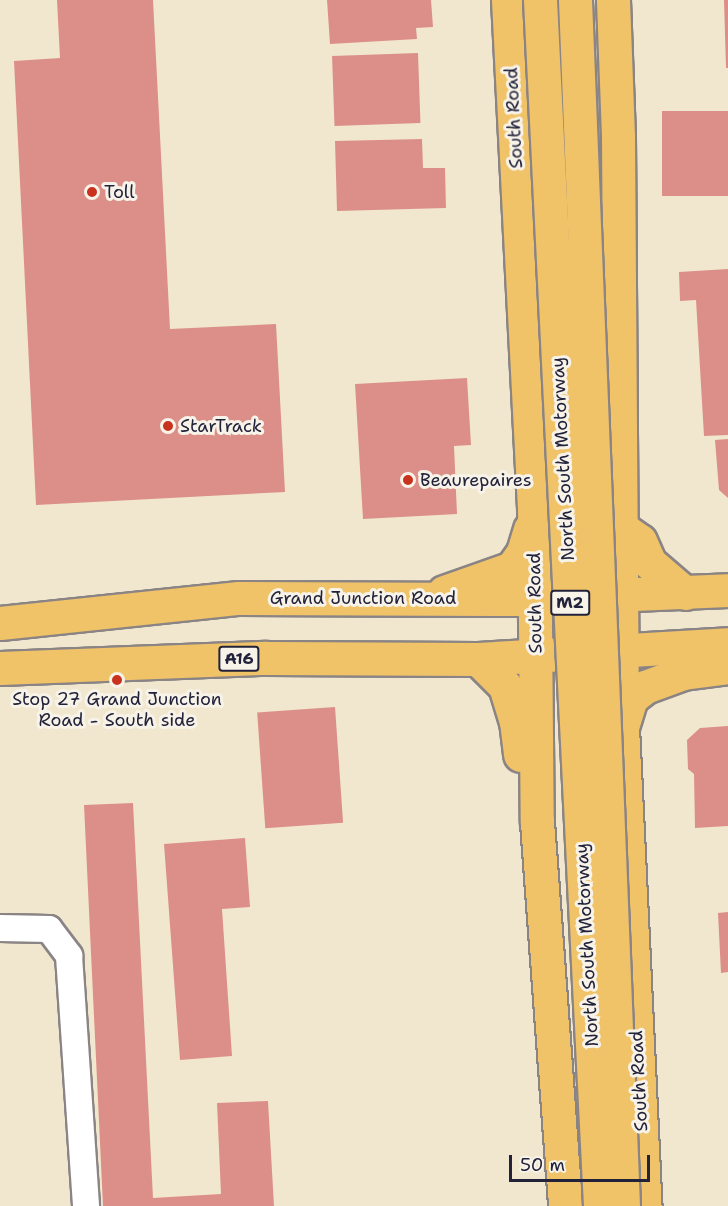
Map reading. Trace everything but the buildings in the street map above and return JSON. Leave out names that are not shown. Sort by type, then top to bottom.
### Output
[{"type":"highway","name":"South Road","points":[[508,0],[534,508],[537,822],[565,1206]]},
{"type":"highway","name":"North South Motorway","points":[[540,0],[600,1206]]},
{"type":"highway","name":"North South Motorway","points":[[575,0],[623,1206]]},
{"type":"highway","name":"South Road","points":[[613,0],[618,136],[620,596],[624,651],[622,727],[645,1206]]},
{"type":"highway","points":[[428,598],[512,568],[524,552],[534,508]]},
{"type":"highway","points":[[620,527],[640,541],[650,563],[685,593]]},
{"type":"highway","name":"Grand Junction Road","points":[[0,623],[238,598],[534,599],[728,590]]},
{"type":"highway","name":"A16","points":[[0,668],[266,658],[478,659],[728,644]]},
{"type":"highway","points":[[478,659],[500,678],[512,704],[522,779],[537,822]]},
{"type":"highway","points":[[536,740],[567,707],[591,705],[622,727],[631,698],[645,687],[683,673],[728,667]]},
{"type":"lane","points":[[0,928],[49,929],[69,956],[86,1206]]},
{"type":"place","name":"Toll","points":[[92,192]]},
{"type":"place","name":"StarTrack","points":[[168,426]]},
{"type":"place","name":"Beaurepaires","points":[[408,480]]},
{"type":"place","name":"Stop 27 Grand Junction Road - South side","points":[[117,680]]}]
